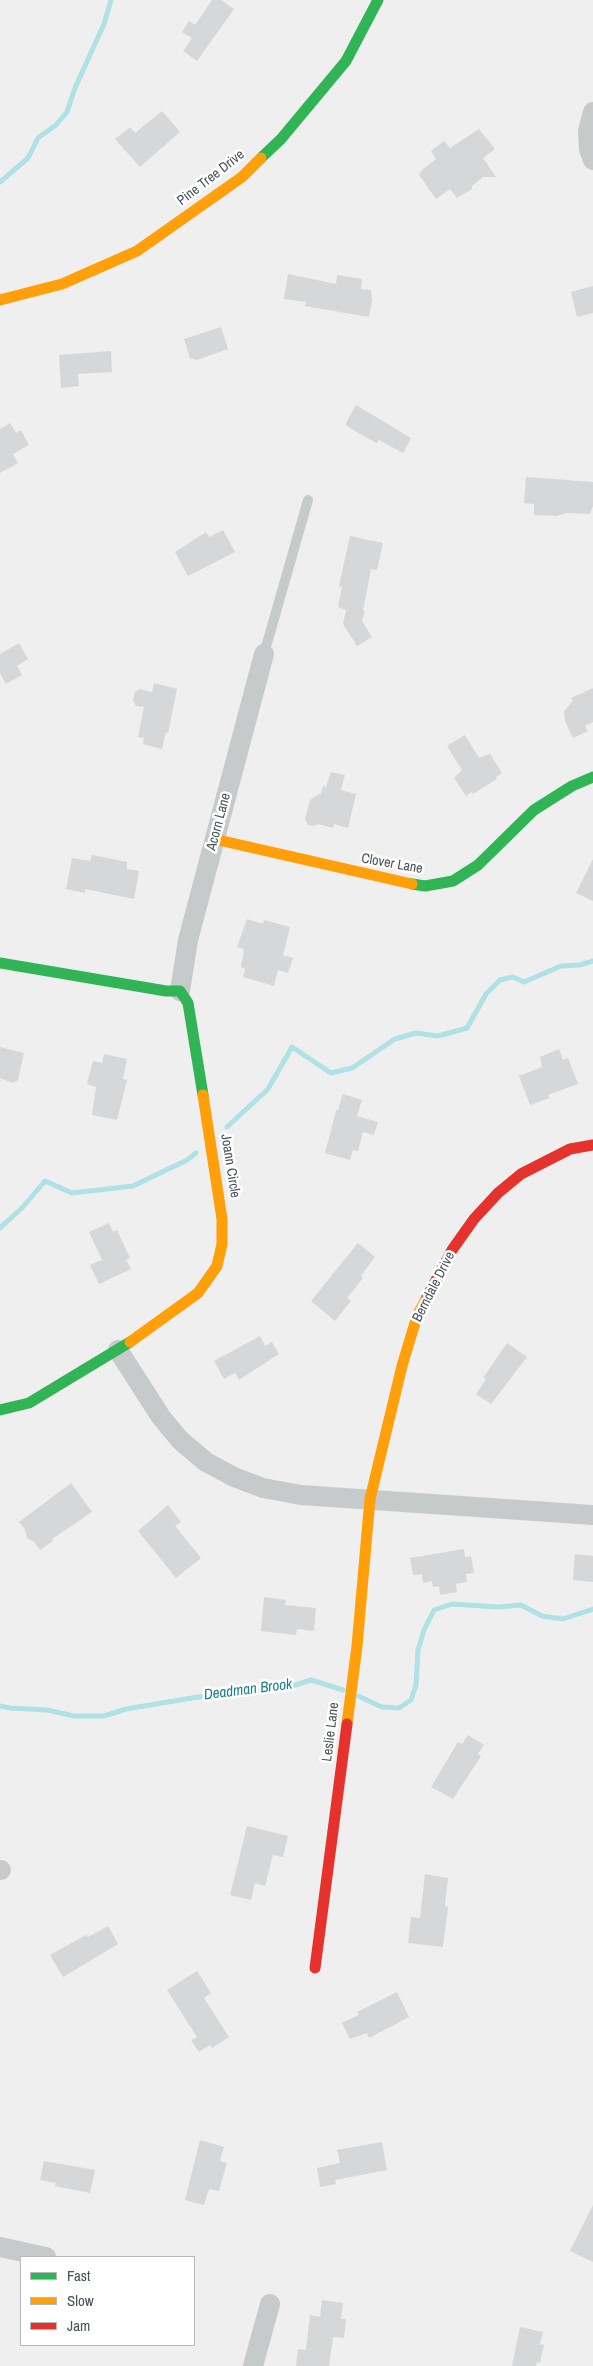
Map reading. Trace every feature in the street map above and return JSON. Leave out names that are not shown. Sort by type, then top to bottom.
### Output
[{"type":"street","name":"Pine Tree Drive","points":[[0,300],[62,284],[137,251],[242,177],[281,138],[346,61],[378,0]]},
{"type":"street","points":[[593,112],[588,131],[589,149],[593,160]]},
{"type":"street","name":"Acorn Lane","points":[[180,991],[188,940],[264,654]]},
{"type":"street","name":"Clover Lane","points":[[214,839],[399,883],[425,886],[453,881],[478,866],[534,810],[572,786],[593,777]]},
{"type":"street","points":[[0,963],[166,991],[180,991]]},
{"type":"street","name":"Joann Circle","points":[[0,1410],[29,1403],[118,1350],[198,1293],[217,1266],[222,1244],[222,1219],[218,1183],[188,1003],[180,991]]},
{"type":"street","name":"Berndale Drive","points":[[370,1499],[402,1366],[417,1316],[452,1250],[474,1219],[521,1174],[570,1149],[593,1145]]},
{"type":"street","points":[[118,1350],[161,1417],[180,1440],[206,1462],[234,1478],[262,1488],[301,1495],[593,1515]]},
{"type":"street","name":"Leslie Lane","points":[[316,1968],[350,1707],[370,1499]]},
{"type":"street","points":[[0,2247],[41,2256]]},
{"type":"street","points":[[253,2366],[270,2304]]},
{"type":"lane","points":[[264,654],[308,500]]},
{"type":"building","points":[[212,0],[221,0],[234,9],[197,61],[183,51],[192,38],[182,32],[189,21],[195,25]]},
{"type":"building","points":[[162,111],[180,132],[140,167],[115,139],[130,127],[135,133]]},
{"type":"building","points":[[479,129],[495,149],[483,158],[496,177],[483,177],[472,186],[472,189],[457,198],[450,189],[436,199],[419,175],[422,170],[436,159],[431,151],[444,141],[450,148]]},
{"type":"building","points":[[288,274],[336,284],[337,275],[362,279],[361,289],[371,290],[372,300],[369,317],[305,306],[306,302],[284,299]]},
{"type":"building","points":[[593,286],[593,313],[577,317],[571,292]]},
{"type":"building","points":[[221,327],[228,349],[197,360],[190,358],[184,339]]},
{"type":"building","points":[[111,351],[112,372],[78,374],[79,386],[61,388],[59,355]]},
{"type":"building","points":[[356,405],[411,438],[403,453],[379,440],[377,443],[345,425]]},
{"type":"building","points":[[10,423],[16,433],[21,430],[29,445],[13,454],[18,463],[0,473],[0,429]]},
{"type":"building","points":[[526,477],[593,482],[593,506],[590,514],[534,515],[534,504],[524,503]]},
{"type":"building","points":[[223,530],[235,552],[188,576],[175,552],[206,532],[209,537]]},
{"type":"building","points":[[350,536],[383,543],[377,570],[371,569],[363,611],[365,611],[362,621],[372,637],[357,646],[343,624],[346,610],[338,607],[342,587],[339,586]]},
{"type":"building","points":[[19,643],[28,659],[17,666],[22,675],[6,684],[0,673],[0,654]]},
{"type":"building","points":[[154,683],[177,689],[168,733],[166,732],[162,749],[143,744],[144,738],[138,737],[144,707],[136,706],[133,700],[135,692],[140,689],[152,692]]},
{"type":"building","points":[[593,688],[593,722],[585,726],[588,731],[573,738],[565,721],[564,711],[573,701],[571,698]]},
{"type":"building","points":[[465,735],[479,758],[490,754],[502,773],[496,777],[497,779],[473,794],[472,792],[466,796],[454,778],[462,770],[447,746]]},
{"type":"building","points":[[331,772],[345,775],[341,790],[356,794],[348,828],[334,824],[333,828],[318,824],[314,826],[308,825],[305,819],[310,800],[321,793],[323,786],[326,787]]},
{"type":"building","points":[[92,855],[127,862],[127,869],[139,871],[134,899],[85,889],[85,893],[66,889],[72,858],[90,861]]},
{"type":"building","points":[[593,859],[593,901],[576,893]]},
{"type":"building","points":[[247,919],[263,924],[264,920],[290,927],[283,955],[293,958],[288,973],[278,970],[274,986],[243,977],[245,969],[241,967],[244,949],[237,947]]},
{"type":"building","points":[[0,1047],[24,1053],[18,1080],[13,1083],[0,1078]]},
{"type":"building","points":[[559,1049],[563,1060],[568,1058],[578,1084],[548,1095],[549,1098],[530,1105],[519,1076],[542,1067],[540,1057]]},
{"type":"building","points":[[104,1054],[127,1059],[123,1079],[127,1080],[117,1120],[92,1115],[96,1087],[87,1084],[93,1061],[102,1063]]},
{"type":"building","points":[[343,1094],[362,1100],[357,1116],[378,1122],[374,1135],[363,1132],[358,1151],[353,1150],[350,1160],[325,1153],[336,1110],[338,1110]]},
{"type":"building","points":[[109,1223],[113,1232],[117,1230],[130,1258],[126,1260],[131,1269],[99,1284],[90,1265],[102,1260],[89,1232]]},
{"type":"building","points":[[358,1243],[375,1257],[361,1276],[363,1278],[347,1298],[351,1301],[335,1321],[311,1301]]},
{"type":"building","points":[[260,1336],[265,1346],[272,1342],[279,1354],[239,1380],[235,1373],[224,1379],[214,1361]]},
{"type":"building","points":[[507,1343],[527,1357],[491,1404],[476,1394],[486,1379],[483,1378]]},
{"type":"building","points":[[71,1483],[92,1512],[52,1539],[53,1541],[40,1550],[34,1542],[27,1538],[25,1529],[19,1522]]},
{"type":"building","points":[[168,1505],[181,1522],[175,1526],[201,1558],[176,1578],[138,1531]]},
{"type":"building","points":[[464,1549],[465,1557],[471,1556],[474,1573],[466,1574],[467,1582],[456,1584],[457,1592],[440,1595],[439,1586],[433,1587],[432,1581],[423,1583],[422,1574],[413,1575],[410,1558]]},
{"type":"building","points":[[575,1554],[593,1556],[593,1582],[573,1580]]},
{"type":"building","points":[[264,1597],[286,1600],[285,1605],[316,1608],[314,1631],[297,1629],[296,1635],[261,1631]]},
{"type":"building","points":[[468,1735],[484,1745],[478,1754],[481,1756],[453,1799],[431,1787],[458,1742],[462,1744]]},
{"type":"building","points":[[247,1826],[288,1836],[283,1857],[273,1855],[265,1886],[255,1883],[251,1900],[230,1895]]},
{"type":"building","points":[[425,1874],[448,1878],[445,1906],[448,1907],[443,1947],[408,1943],[411,1917],[420,1918]]},
{"type":"building","points":[[108,1926],[118,1944],[63,1977],[50,1955],[86,1935],[88,1937]]},
{"type":"building","points":[[197,1971],[211,1993],[204,1998],[229,2037],[212,2048],[210,2045],[199,2052],[191,2040],[197,2037],[167,1990]]},
{"type":"building","points":[[397,1992],[409,2017],[369,2038],[367,2033],[350,2039],[342,2023],[359,2015],[357,2012]]},
{"type":"building","points":[[200,2140],[224,2147],[220,2161],[227,2163],[219,2191],[209,2189],[204,2205],[185,2200]]},
{"type":"building","points":[[382,2142],[387,2170],[335,2180],[336,2184],[320,2187],[317,2168],[340,2163],[337,2150]]},
{"type":"building","points":[[44,2161],[95,2170],[90,2193],[55,2186],[56,2183],[40,2180]]},
{"type":"building","points":[[593,2205],[593,2262],[570,2251]]},
{"type":"building","points":[[322,2300],[343,2303],[341,2319],[346,2319],[344,2338],[333,2337],[329,2366],[296,2366],[298,2349],[306,2350],[310,2315],[320,2317]]},
{"type":"building","points":[[520,2327],[543,2332],[540,2344],[544,2345],[540,2363],[537,2362],[536,2366],[512,2366]]},
{"type":"waterway","points":[[0,182],[28,158],[38,138],[56,125],[67,112],[75,88],[104,24],[111,0]]},
{"type":"waterway","points":[[227,1127],[268,1089],[292,1047],[331,1073],[352,1068],[395,1039],[416,1033],[438,1036],[467,1028],[486,994],[500,980],[513,977],[524,982],[561,966],[580,965],[593,961]]},
{"type":"waterway","points":[[0,1228],[22,1208],[45,1181],[72,1193],[133,1186],[187,1160],[196,1153]]},
{"type":"waterway","name":"Deadman Brook","points":[[358,1696],[382,1707],[399,1708],[411,1700],[416,1685],[418,1650],[424,1630],[434,1610],[452,1604],[498,1607],[521,1605],[542,1616],[563,1619],[593,1609]]},
{"type":"waterway","name":"Deadman Brook","points":[[0,1706],[47,1710],[74,1716],[104,1716],[126,1709],[192,1698],[254,1689],[283,1689],[311,1680],[343,1690]]},
{"type":"traffic: fast","points":[[261,158],[281,139],[346,61],[378,0]]},
{"type":"traffic: fast","points":[[412,884],[425,886],[453,881],[478,865],[534,810],[572,786],[593,777]]},
{"type":"traffic: fast","points":[[0,963],[166,991],[180,991],[188,1003],[203,1095]]},
{"type":"traffic: fast","points":[[0,1410],[29,1403],[130,1342]]},
{"type":"traffic: slow","points":[[0,300],[62,284],[137,251],[242,177],[261,158]]},
{"type":"traffic: slow","points":[[214,839],[412,884]]},
{"type":"traffic: slow","points":[[130,1342],[198,1293],[217,1266],[222,1244],[222,1219],[203,1095]]},
{"type":"traffic: slow","points":[[347,1724],[357,1646],[370,1499],[402,1366],[417,1316],[427,1297]]},
{"type":"traffic: jam","points":[[427,1297],[452,1250],[474,1219],[498,1193],[521,1174],[570,1149],[593,1145]]},
{"type":"traffic: jam","points":[[315,1968],[347,1724]]}]
